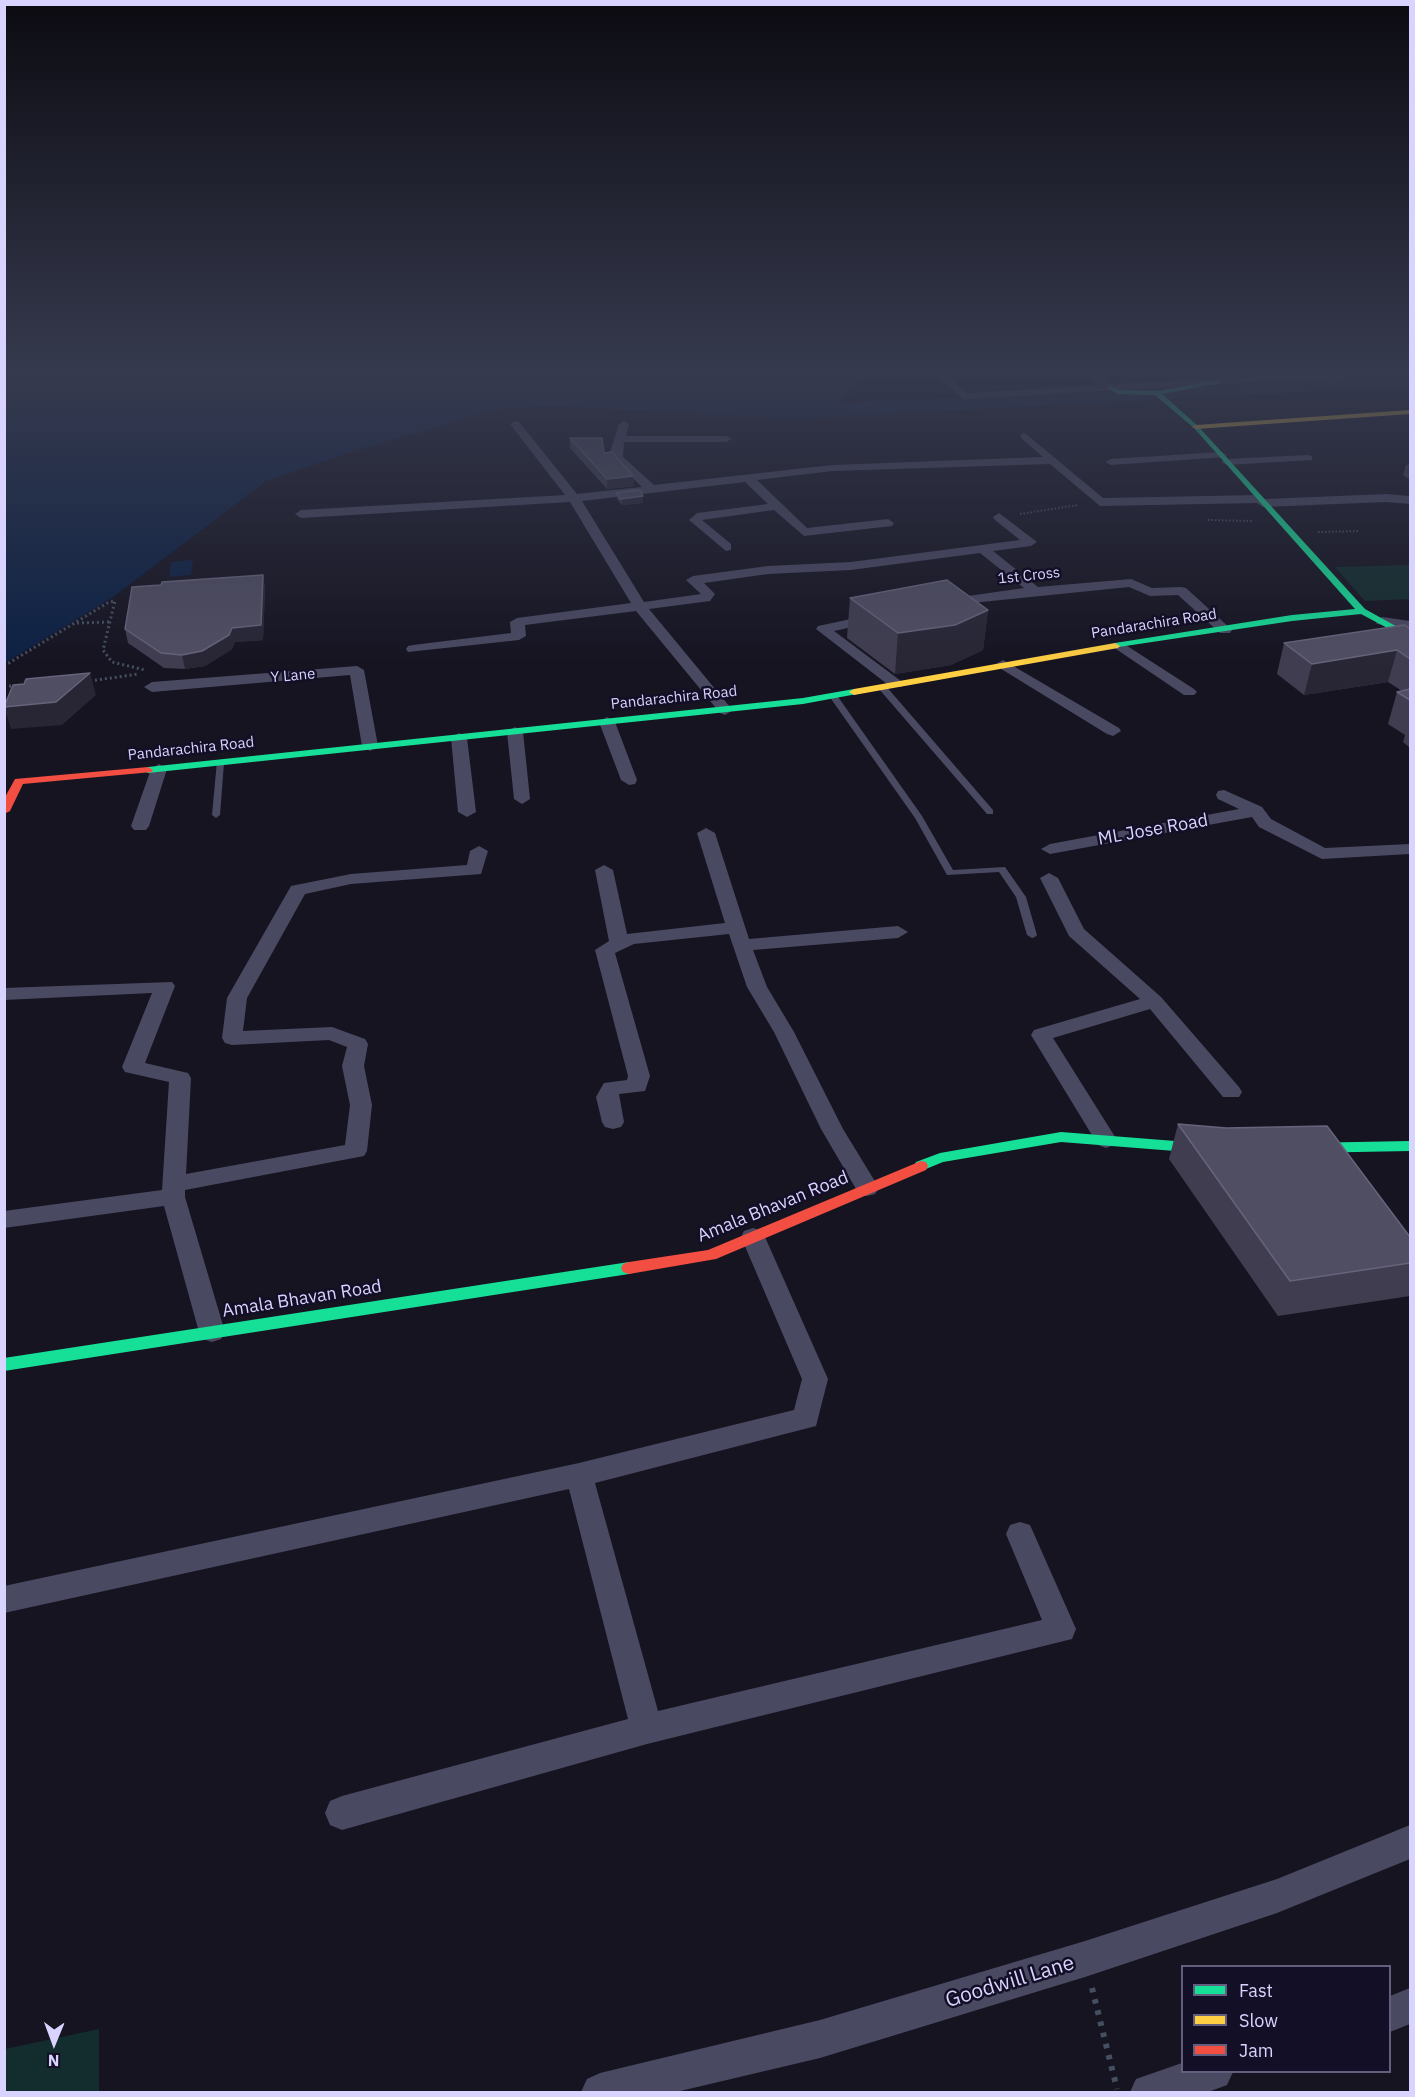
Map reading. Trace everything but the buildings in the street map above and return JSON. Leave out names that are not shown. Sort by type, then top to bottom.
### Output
[{"type":"street","points":[[551,469],[574,498],[641,608],[725,710]]},
{"type":"street","points":[[630,469],[651,489]]},
{"type":"street","points":[[301,514],[574,498],[824,469]]},
{"type":"street","points":[[1063,469],[1100,502],[1386,498],[1410,501]]},
{"type":"street","points":[[1233,469],[1362,611],[1410,637]]},
{"type":"street","points":[[747,477],[804,532],[888,523]]},
{"type":"street","points":[[726,546],[695,519],[778,506]]},
{"type":"street","points":[[413,649],[519,636],[517,622],[641,608],[705,598],[708,594],[693,580],[768,570],[851,566],[1031,542],[999,517]]},
{"type":"street","points":[[983,549],[1035,591]]},
{"type":"street","name":"1st Cross","points":[[936,605],[1035,591],[1131,583],[1150,592],[1181,591],[1225,630]]},
{"type":"street","name":"Pandarachira Road","points":[[4,811],[19,781],[220,763],[725,710],[833,696],[1003,664],[1292,618],[1362,611]]},
{"type":"street","points":[[889,685],[823,629],[891,615]]},
{"type":"street","points":[[1382,621],[1410,625]]},
{"type":"street","points":[[1121,646],[1189,692]]},
{"type":"street","points":[[1003,664],[1113,730]]},
{"type":"street","name":"Y Lane","points":[[151,677],[357,670],[370,746]]},
{"type":"street","points":[[607,722],[629,780]]},
{"type":"street","points":[[515,732],[522,799]]},
{"type":"street","points":[[459,738],[467,812]]},
{"type":"street","points":[[140,826],[159,769]]},
{"type":"street","points":[[1224,795],[1256,811],[1265,823],[1322,854],[1410,849]]},
{"type":"street","name":"ML Jose Road","points":[[1050,849],[1256,811]]},
{"type":"street","points":[[706,833],[756,987],[784,1032],[832,1129],[867,1188]]},
{"type":"street","points":[[4,1220],[173,1191],[356,1151],[361,1104],[353,1066],[358,1044],[332,1033],[232,1038],[237,998],[298,890],[351,879],[475,870],[479,851]]},
{"type":"street","points":[[604,870],[619,943]]},
{"type":"street","points":[[1049,878],[1076,932],[1154,1001],[1231,1092]]},
{"type":"street","points":[[613,1122],[607,1097],[612,1088],[637,1086],[639,1076],[605,950],[619,943],[739,936],[898,932]]},
{"type":"street","points":[[4,994],[165,986],[133,1067],[180,1078],[173,1191],[212,1332]]},
{"type":"street","points":[[1106,1140],[1041,1035],[1154,1001]]},
{"type":"street","name":"Amala Bhavan Road","points":[[4,1365],[710,1255],[940,1158],[1060,1137],[1229,1149]]},
{"type":"street","points":[[1286,1148],[1410,1146]]},
{"type":"street","points":[[4,1600],[579,1475],[806,1418],[814,1379],[753,1237]]},
{"type":"street","points":[[579,1475],[647,1729]]},
{"type":"street","points":[[342,1813],[647,1729],[1061,1629],[1020,1534]]},
{"type":"street","name":"Goodwill Lane","points":[[600,2092],[820,2039],[1085,1959],[1277,1896],[1410,1842]]},
{"type":"street","points":[[1391,2013],[1410,2006]]},
{"type":"street","points":[[1149,2092],[1211,2073]]},
{"type":"lane","points":[[889,685],[990,812]]},
{"type":"lane","points":[[833,696],[920,818],[950,873],[1002,869],[1021,897],[1032,935]]},
{"type":"lane","points":[[216,815],[220,763]]},
{"type":"path","points":[[999,517],[1100,502]]},
{"type":"path","points":[[1290,533],[1360,531]]},
{"type":"path","points":[[4,666],[109,602],[115,602],[103,650],[112,662],[151,677]]},
{"type":"path","points":[[76,624],[110,622]]},
{"type":"path","points":[[89,681],[151,677]]},
{"type":"path","points":[[4,686],[24,686]]},
{"type":"path","points":[[1085,1959],[1118,2092]]},
{"type":"green space","points":[[1410,565],[1410,599],[1365,601],[1335,567]]},
{"type":"green space","points":[[99,2029],[99,2092],[5,2092],[5,2049]]},
{"type":"water","points":[[5,469],[302,469],[266,481],[113,597],[5,663]]},
{"type":"water","points":[[193,560],[191,575],[169,577],[171,562]]},
{"type":"traffic: fast","points":[[1234,469],[1362,611],[1410,637]]},
{"type":"traffic: fast","points":[[1115,646],[1292,618],[1362,611]]},
{"type":"traffic: fast","points":[[148,770],[803,701],[854,692]]},
{"type":"traffic: fast","points":[[921,1166],[940,1158],[1061,1137],[1213,1149]]},
{"type":"traffic: fast","points":[[1303,1148],[1410,1146]]},
{"type":"traffic: fast","points":[[4,1365],[629,1268]]},
{"type":"traffic: slow","points":[[854,692],[1115,646]]},
{"type":"traffic: jam","points":[[4,811],[19,781],[148,770]]},
{"type":"traffic: jam","points":[[629,1268],[710,1255],[921,1166]]}]
